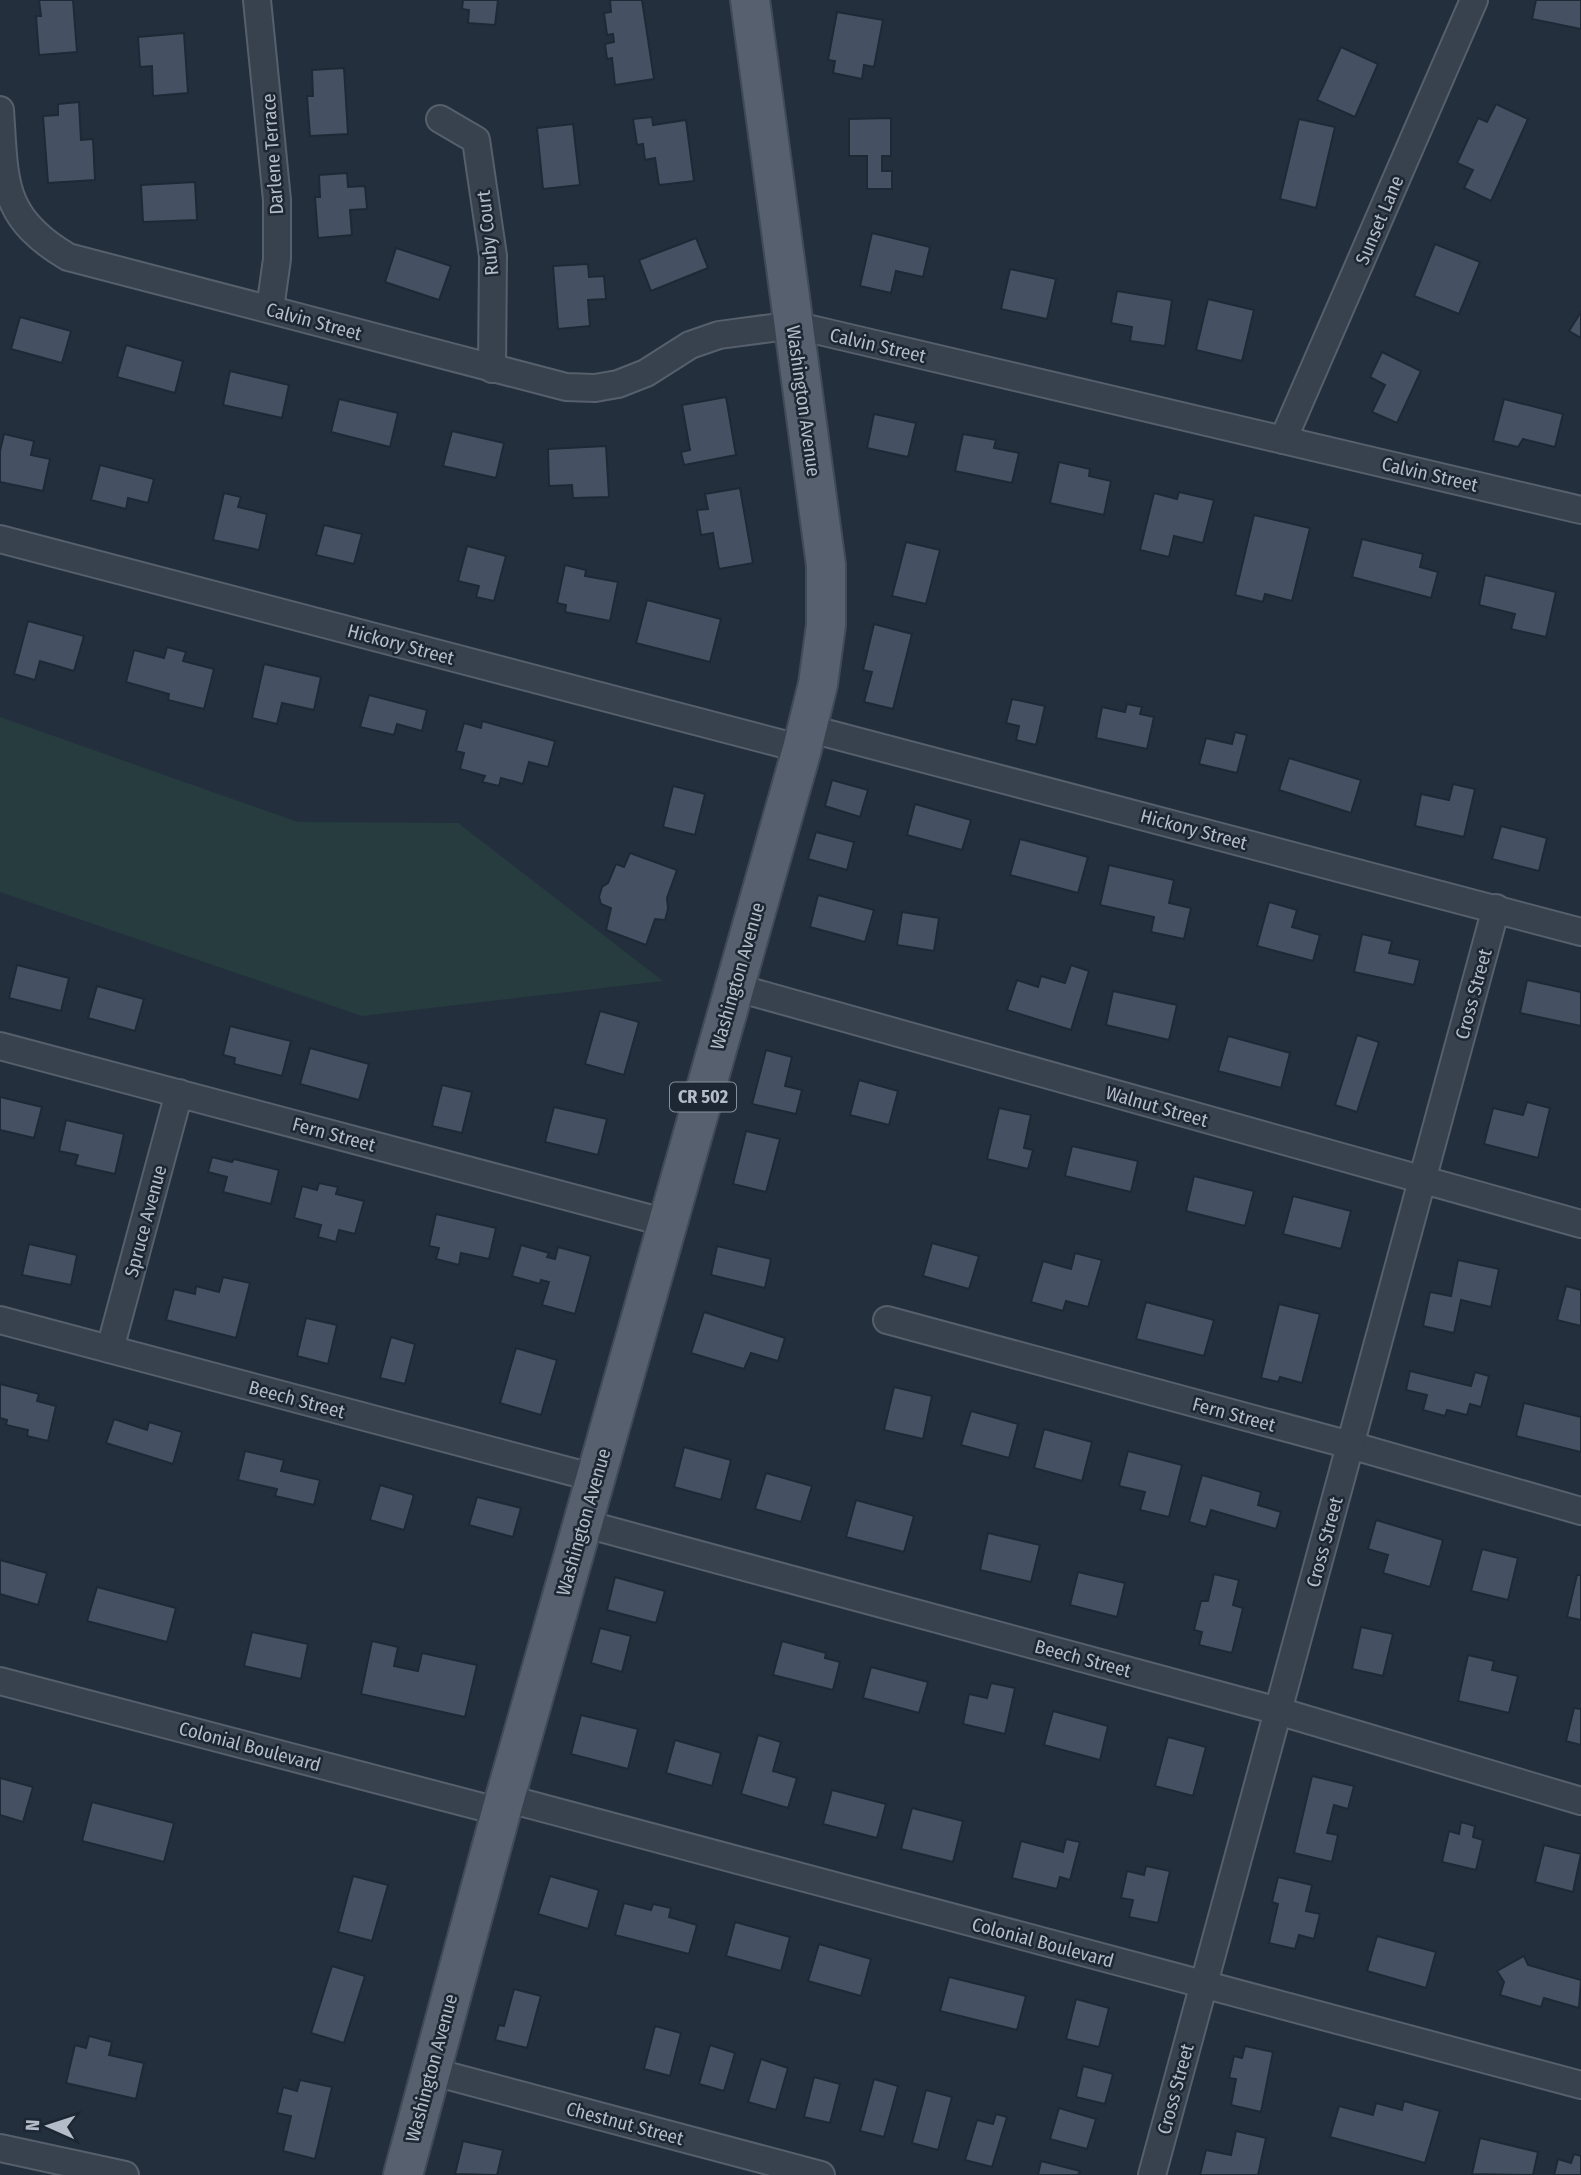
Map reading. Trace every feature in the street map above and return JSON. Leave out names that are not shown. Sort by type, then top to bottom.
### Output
[{"type":"main road","name":"Washington Avenue","points":[[403,2175],[503,1805],[818,684],[826,625],[826,565],[750,0]]},
{"type":"street","name":"Darlene Terrace","points":[[257,0],[277,200],[277,259],[270,309]]},
{"type":"street","name":"Sunset Lane","points":[[1283,440],[1474,0]]},
{"type":"street","name":"Calvin Street","points":[[0,110],[5,177],[12,202],[26,224],[44,243],[79,261],[492,369],[566,387],[595,388],[618,384],[646,373],[690,345],[719,335],[794,325],[1581,510]]},
{"type":"street","name":"Ruby Court","points":[[440,119],[476,140],[493,256],[492,369]]},
{"type":"street","name":"Hickory Street","points":[[0,538],[1496,908],[1581,932]]},
{"type":"street","name":"Cross Street","points":[[1152,2175],[1496,908]]},
{"type":"street","name":"Walnut Street","points":[[734,987],[1581,1224]]},
{"type":"street","name":"Fern Street","points":[[0,1046],[667,1223]]},
{"type":"street","name":"Spruce Avenue","points":[[110,1349],[180,1093]]},
{"type":"street","name":"Beech Street","points":[[0,1320],[595,1478]]},
{"type":"street","name":"Fern Street","points":[[887,1320],[1350,1445],[1581,1511]]},
{"type":"street","name":"Beech Street","points":[[582,1523],[1278,1711],[1581,1801]]},
{"type":"street","name":"Colonial Boulevard","points":[[0,1681],[503,1805],[1204,1984],[1581,2085]]},
{"type":"street","name":"Chestnut Street","points":[[430,2071],[821,2175]]},
{"type":"street","points":[[0,2148],[125,2175]]},
{"type":"green space","points":[[0,717],[298,822],[458,823],[663,981],[362,1016],[0,892]]},
{"type":"building","points":[[39,0],[73,0],[77,52],[39,55],[36,16],[41,16]]},
{"type":"building","points":[[463,0],[498,0],[495,25],[468,23],[469,10],[462,9]]},
{"type":"building","points":[[610,0],[642,0],[654,79],[615,85],[612,58],[607,59],[605,44],[614,42],[613,34],[607,35],[604,13],[611,12]]},
{"type":"building","points":[[1536,0],[1581,0],[1581,29],[1532,19]]},
{"type":"building","points":[[837,12],[883,20],[874,67],[864,65],[862,79],[833,73],[835,61],[828,60]]},
{"type":"building","points":[[184,33],[188,93],[153,96],[152,66],[140,67],[138,37]]},
{"type":"building","points":[[1341,47],[1378,64],[1355,117],[1317,100]]},
{"type":"building","points":[[344,68],[348,134],[310,136],[307,96],[313,96],[312,70]]},
{"type":"building","points":[[79,102],[81,140],[93,139],[95,180],[48,183],[43,116],[58,115],[58,104]]},
{"type":"building","points":[[1496,104],[1528,119],[1491,201],[1464,188],[1473,170],[1457,163],[1478,118],[1487,122]]},
{"type":"building","points":[[652,117],[653,125],[686,120],[694,181],[659,185],[655,158],[645,160],[643,144],[637,145],[633,119]]},
{"type":"building","points":[[891,118],[891,156],[882,156],[882,171],[892,171],[892,189],[867,189],[867,156],[849,156],[849,119]]},
{"type":"building","points":[[1299,119],[1335,127],[1316,208],[1280,199]]},
{"type":"building","points":[[573,124],[580,185],[543,189],[537,128]]},
{"type":"building","points":[[347,173],[348,187],[365,186],[367,209],[350,210],[352,235],[318,238],[315,197],[320,197],[319,175]]},
{"type":"building","points":[[195,182],[197,220],[143,222],[141,185]]},
{"type":"building","points":[[872,233],[930,247],[923,277],[896,271],[891,293],[860,286]]},
{"type":"building","points":[[696,238],[708,268],[651,291],[639,260]]},
{"type":"building","points":[[1435,244],[1480,262],[1459,314],[1414,296]]},
{"type":"building","points":[[396,248],[451,266],[439,300],[385,282]]},
{"type":"building","points":[[588,264],[589,277],[604,276],[606,299],[588,300],[590,326],[558,329],[553,266]]},
{"type":"building","points":[[1010,269],[1056,279],[1047,319],[1001,309]]},
{"type":"building","points":[[1117,291],[1172,300],[1165,346],[1130,341],[1132,327],[1111,323]]},
{"type":"building","points":[[1208,299],[1254,310],[1242,361],[1196,350]]},
{"type":"building","points":[[1581,312],[1581,338],[1569,331]]},
{"type":"building","points":[[20,317],[71,331],[62,363],[11,349]]},
{"type":"building","points":[[126,345],[183,361],[175,393],[117,377]]},
{"type":"building","points":[[1382,352],[1421,371],[1397,423],[1372,412],[1385,385],[1370,377]]},
{"type":"building","points":[[230,371],[289,385],[282,418],[223,405]]},
{"type":"building","points":[[726,397],[736,455],[684,465],[681,452],[690,450],[682,405]]},
{"type":"building","points":[[339,399],[398,413],[390,447],[331,432]]},
{"type":"building","points":[[1504,399],[1563,414],[1555,447],[1523,439],[1518,447],[1493,441]]},
{"type":"building","points":[[874,414],[916,423],[908,457],[867,448]]},
{"type":"building","points":[[452,431],[504,443],[496,478],[443,466]]},
{"type":"building","points":[[4,434],[34,441],[31,455],[50,459],[43,491],[0,482],[0,451]]},
{"type":"building","points":[[963,434],[996,440],[994,448],[1019,453],[1012,483],[955,471]]},
{"type":"building","points":[[606,446],[609,497],[573,498],[572,485],[549,486],[548,449]]},
{"type":"building","points":[[1059,462],[1090,469],[1089,476],[1111,481],[1104,515],[1050,503]]},
{"type":"building","points":[[100,465],[154,479],[148,503],[128,498],[126,509],[91,500]]},
{"type":"building","points":[[740,488],[753,563],[719,569],[713,533],[701,535],[697,510],[708,509],[705,494]]},
{"type":"building","points":[[1179,492],[1214,500],[1203,543],[1174,536],[1169,557],[1140,550],[1154,493],[1177,499]]},
{"type":"building","points":[[224,493],[241,497],[238,507],[267,514],[259,550],[213,540]]},
{"type":"building","points":[[1254,515],[1310,528],[1292,601],[1265,594],[1263,602],[1235,595]]},
{"type":"building","points":[[324,525],[362,534],[354,564],[316,555]]},
{"type":"building","points":[[1362,539],[1423,554],[1420,567],[1438,572],[1431,598],[1352,577]]},
{"type":"building","points":[[906,542],[940,550],[926,604],[892,596]]},
{"type":"building","points":[[467,546],[506,556],[494,601],[476,597],[479,586],[458,581]]},
{"type":"building","points":[[565,565],[586,570],[585,576],[618,582],[610,621],[565,612],[566,605],[557,603]]},
{"type":"building","points":[[1485,575],[1556,592],[1546,637],[1511,629],[1515,614],[1479,605]]},
{"type":"building","points":[[647,600],[721,619],[710,662],[636,643]]},
{"type":"building","points":[[28,621],[84,636],[74,671],[40,661],[35,680],[14,674]]},
{"type":"building","points":[[874,624],[912,634],[893,709],[864,702],[872,672],[863,670]]},
{"type":"building","points":[[167,647],[186,652],[183,661],[214,669],[204,709],[168,700],[169,694],[126,682],[134,650],[164,658]]},
{"type":"building","points":[[264,664],[321,677],[314,710],[282,703],[277,724],[252,718]]},
{"type":"building","points":[[369,695],[427,710],[422,731],[397,724],[394,735],[360,727]]},
{"type":"building","points":[[1012,699],[1045,706],[1036,745],[1016,740],[1019,726],[1006,723]]},
{"type":"building","points":[[1127,704],[1142,707],[1140,714],[1154,717],[1147,749],[1096,738],[1102,707],[1125,712]]},
{"type":"building","points":[[482,721],[555,741],[548,767],[529,762],[523,784],[501,778],[499,786],[482,782],[485,776],[460,769],[464,753],[456,751],[464,723],[481,728]]},
{"type":"building","points":[[1235,732],[1247,735],[1237,773],[1199,764],[1206,738],[1232,744]]},
{"type":"building","points":[[1289,758],[1361,780],[1351,813],[1279,790]]},
{"type":"building","points":[[832,780],[868,790],[860,817],[825,806]]},
{"type":"building","points":[[1453,784],[1475,789],[1464,837],[1415,826],[1421,794],[1449,800]]},
{"type":"building","points":[[673,786],[705,794],[695,835],[663,827]]},
{"type":"building","points":[[915,804],[971,820],[962,850],[907,835]]},
{"type":"building","points":[[1501,826],[1547,838],[1539,871],[1492,859]]},
{"type":"building","points":[[816,832],[854,842],[847,870],[808,859]]},
{"type":"building","points":[[1020,839],[1088,857],[1078,893],[1010,875]]},
{"type":"building","points":[[630,853],[677,870],[667,898],[665,920],[655,919],[646,945],[606,930],[611,908],[601,904],[599,897],[616,864],[624,867]]},
{"type":"building","points":[[1109,865],[1174,880],[1169,903],[1191,908],[1184,939],[1151,932],[1154,917],[1100,905]]},
{"type":"building","points":[[818,895],[874,910],[865,942],[810,927]]},
{"type":"building","points":[[1269,902],[1297,910],[1292,927],[1320,935],[1313,961],[1257,946]]},
{"type":"building","points":[[902,912],[939,918],[934,951],[897,945]]},
{"type":"building","points":[[1362,934],[1392,941],[1389,953],[1420,960],[1414,985],[1354,972]]},
{"type":"building","points":[[17,965],[69,978],[61,1011],[9,998]]},
{"type":"building","points":[[1071,965],[1089,971],[1071,1030],[1007,1010],[1017,980],[1038,987],[1041,976],[1065,983]]},
{"type":"building","points":[[1527,980],[1581,992],[1581,1026],[1520,1013]]},
{"type":"building","points":[[97,986],[144,999],[135,1031],[88,1018]]},
{"type":"building","points":[[1113,991],[1177,1005],[1169,1040],[1106,1025]]},
{"type":"building","points":[[600,1011],[639,1022],[624,1075],[585,1064]]},
{"type":"building","points":[[230,1026],[291,1041],[282,1076],[234,1064],[235,1058],[223,1055]]},
{"type":"building","points":[[1357,1035],[1379,1042],[1357,1112],[1335,1105]]},
{"type":"building","points":[[1228,1036],[1290,1053],[1281,1088],[1218,1071]]},
{"type":"building","points":[[310,1048],[369,1064],[359,1100],[300,1084]]},
{"type":"building","points":[[766,1050],[792,1057],[785,1086],[802,1090],[796,1114],[752,1104]]},
{"type":"building","points":[[859,1080],[898,1091],[889,1125],[850,1115]]},
{"type":"building","points":[[442,1085],[472,1092],[462,1133],[432,1126]]},
{"type":"building","points":[[0,1097],[42,1107],[34,1138],[0,1130]]},
{"type":"building","points":[[1527,1102],[1550,1108],[1538,1158],[1484,1144],[1493,1108],[1523,1115]]},
{"type":"building","points":[[554,1107],[607,1119],[598,1155],[545,1142]]},
{"type":"building","points":[[999,1108],[1031,1115],[1024,1148],[1033,1150],[1028,1169],[987,1159]]},
{"type":"building","points":[[66,1120],[124,1134],[115,1174],[75,1165],[78,1155],[59,1151]]},
{"type":"building","points":[[746,1131],[780,1139],[766,1192],[733,1184]]},
{"type":"building","points":[[1072,1146],[1138,1161],[1131,1192],[1065,1176]]},
{"type":"building","points":[[212,1157],[232,1162],[234,1159],[279,1170],[271,1204],[223,1192],[227,1177],[208,1172]]},
{"type":"building","points":[[1194,1176],[1254,1191],[1245,1226],[1186,1211]]},
{"type":"building","points":[[319,1183],[338,1187],[336,1194],[364,1201],[355,1234],[339,1230],[336,1242],[318,1237],[321,1225],[294,1218],[302,1186],[317,1190]]},
{"type":"building","points":[[1293,1196],[1351,1211],[1341,1249],[1283,1234]]},
{"type":"building","points":[[436,1214],[496,1228],[489,1259],[461,1253],[459,1265],[436,1259],[439,1248],[429,1246]]},
{"type":"building","points":[[932,1243],[979,1256],[969,1289],[923,1276]]},
{"type":"building","points":[[29,1244],[77,1255],[71,1285],[22,1275]]},
{"type":"building","points":[[521,1245],[549,1253],[547,1257],[555,1259],[558,1247],[591,1256],[575,1314],[542,1305],[549,1282],[541,1280],[540,1284],[512,1276]]},
{"type":"building","points":[[717,1246],[771,1259],[765,1288],[711,1275]]},
{"type":"building","points":[[1075,1253],[1102,1260],[1088,1307],[1066,1301],[1063,1311],[1031,1302],[1043,1261],[1071,1269]]},
{"type":"building","points":[[1458,1260],[1499,1269],[1491,1307],[1461,1300],[1454,1333],[1423,1326],[1430,1292],[1451,1296]]},
{"type":"building","points":[[223,1277],[250,1283],[236,1338],[166,1320],[174,1289],[195,1294],[196,1286],[219,1292]]},
{"type":"building","points":[[1566,1286],[1581,1290],[1581,1326],[1557,1320]]},
{"type":"building","points":[[1146,1302],[1214,1320],[1204,1356],[1136,1339]]},
{"type":"building","points":[[1279,1304],[1320,1314],[1302,1383],[1280,1377],[1278,1382],[1261,1378]]},
{"type":"building","points":[[704,1312],[785,1338],[778,1361],[751,1353],[744,1369],[691,1353]]},
{"type":"building","points":[[306,1318],[337,1325],[328,1364],[297,1356]]},
{"type":"building","points":[[391,1337],[415,1344],[405,1384],[380,1378]]},
{"type":"building","points":[[516,1348],[557,1360],[541,1415],[500,1403]]},
{"type":"building","points":[[1410,1371],[1471,1386],[1475,1372],[1489,1376],[1481,1407],[1470,1404],[1467,1415],[1447,1410],[1445,1416],[1423,1410],[1427,1395],[1406,1390]]},
{"type":"building","points":[[0,1384],[39,1394],[37,1401],[56,1406],[48,1441],[27,1436],[28,1430],[6,1425],[7,1420],[0,1418]]},
{"type":"building","points":[[894,1387],[932,1396],[923,1439],[884,1430]]},
{"type":"building","points":[[1524,1403],[1581,1417],[1581,1452],[1516,1436]]},
{"type":"building","points":[[971,1411],[1018,1424],[1009,1458],[961,1445]]},
{"type":"building","points":[[114,1419],[147,1430],[149,1422],[182,1432],[173,1464],[106,1443]]},
{"type":"building","points":[[1044,1429],[1092,1442],[1082,1481],[1034,1468]]},
{"type":"building","points":[[684,1447],[731,1460],[721,1500],[674,1487]]},
{"type":"building","points":[[245,1451],[284,1460],[281,1471],[320,1480],[314,1505],[275,1496],[277,1489],[238,1480]]},
{"type":"building","points":[[1128,1451],[1182,1465],[1169,1517],[1140,1510],[1145,1492],[1119,1486]]},
{"type":"building","points":[[766,1473],[812,1486],[801,1522],[755,1509]]},
{"type":"building","points":[[1202,1475],[1261,1492],[1258,1505],[1281,1512],[1276,1529],[1211,1510],[1206,1527],[1189,1522]]},
{"type":"building","points":[[380,1485],[414,1495],[404,1530],[370,1520]]},
{"type":"building","points":[[477,1497],[521,1508],[513,1537],[469,1525]]},
{"type":"building","points":[[856,1500],[914,1516],[904,1552],[846,1537]]},
{"type":"building","points":[[1376,1520],[1443,1540],[1430,1587],[1383,1573],[1388,1555],[1368,1549]]},
{"type":"building","points":[[988,1533],[1040,1545],[1031,1582],[980,1570]]},
{"type":"building","points":[[1482,1549],[1518,1558],[1508,1600],[1471,1591]]},
{"type":"building","points":[[0,1560],[47,1573],[38,1605],[0,1594]]},
{"type":"building","points":[[1078,1572],[1125,1583],[1117,1617],[1070,1605]]},
{"type":"building","points":[[1214,1574],[1239,1580],[1233,1605],[1243,1608],[1232,1653],[1199,1645],[1202,1632],[1194,1630],[1201,1601],[1208,1601]]},
{"type":"building","points":[[1577,1575],[1581,1575],[1581,1620],[1567,1617]]},
{"type":"building","points":[[615,1577],[665,1591],[656,1623],[607,1610]]},
{"type":"building","points":[[97,1587],[176,1608],[167,1642],[87,1621]]},
{"type":"building","points":[[1361,1627],[1393,1634],[1383,1676],[1352,1669]]},
{"type":"building","points":[[600,1628],[631,1636],[622,1672],[591,1663]]},
{"type":"building","points":[[252,1632],[308,1644],[301,1679],[244,1666]]},
{"type":"building","points":[[372,1641],[398,1647],[394,1666],[418,1671],[422,1653],[477,1665],[465,1717],[361,1694]]},
{"type":"building","points":[[782,1641],[826,1653],[825,1658],[840,1662],[833,1690],[773,1675]]},
{"type":"building","points":[[1468,1655],[1494,1661],[1492,1670],[1518,1676],[1509,1713],[1458,1701]]},
{"type":"building","points":[[871,1667],[928,1682],[919,1713],[863,1698]]},
{"type":"building","points":[[991,1683],[1015,1688],[1005,1734],[963,1724],[969,1694],[987,1698]]},
{"type":"building","points":[[1574,1708],[1581,1709],[1581,1745],[1566,1741]]},
{"type":"building","points":[[1053,1711],[1108,1726],[1100,1760],[1044,1745]]},
{"type":"building","points":[[581,1715],[638,1729],[628,1769],[571,1754]]},
{"type":"building","points":[[758,1735],[781,1742],[773,1771],[797,1778],[788,1808],[741,1794]]},
{"type":"building","points":[[1168,1737],[1206,1747],[1193,1796],[1155,1786]]},
{"type":"building","points":[[675,1740],[721,1753],[712,1786],[666,1773]]},
{"type":"building","points":[[1312,1776],[1354,1786],[1348,1809],[1334,1805],[1327,1833],[1338,1835],[1332,1862],[1294,1853]]},
{"type":"building","points":[[0,1778],[33,1787],[23,1822],[0,1815]]},
{"type":"building","points":[[832,1790],[886,1804],[877,1838],[823,1824]]},
{"type":"building","points":[[92,1802],[174,1823],[164,1862],[82,1841]]},
{"type":"building","points":[[912,1808],[963,1821],[953,1862],[901,1849]]},
{"type":"building","points":[[1461,1822],[1475,1826],[1473,1837],[1483,1840],[1476,1870],[1442,1862],[1449,1831],[1459,1834]]},
{"type":"building","points":[[1066,1839],[1080,1842],[1070,1880],[1060,1877],[1057,1889],[1012,1878],[1021,1841],[1063,1852]]},
{"type":"building","points":[[1544,1845],[1581,1854],[1573,1892],[1535,1882]]},
{"type":"building","points":[[1146,1866],[1170,1871],[1158,1923],[1129,1917],[1133,1900],[1121,1898],[1127,1871],[1144,1875]]},
{"type":"building","points":[[353,1876],[388,1885],[372,1941],[338,1932]]},
{"type":"building","points":[[550,1876],[599,1890],[588,1929],[538,1914]]},
{"type":"building","points":[[1278,1877],[1312,1885],[1306,1911],[1320,1914],[1314,1939],[1299,1935],[1295,1949],[1269,1943],[1278,1904],[1272,1902]]},
{"type":"building","points":[[624,1903],[651,1910],[653,1904],[671,1908],[669,1917],[697,1925],[689,1954],[615,1935]]},
{"type":"building","points":[[735,1922],[790,1937],[781,1971],[726,1956]]},
{"type":"building","points":[[1377,1936],[1436,1952],[1426,1988],[1367,1971]]},
{"type":"building","points":[[819,1944],[871,1959],[861,1996],[808,1981]]},
{"type":"building","points":[[1524,1956],[1528,1965],[1581,1980],[1579,2008],[1544,1998],[1541,2007],[1500,1995],[1504,1982],[1497,1971]]},
{"type":"building","points":[[332,1966],[365,1976],[344,2043],[311,2033]]},
{"type":"building","points":[[949,1977],[1026,1996],[1017,2030],[940,2011]]},
{"type":"building","points":[[514,1989],[541,1996],[527,2048],[495,2040],[499,2025],[504,2026]]},
{"type":"building","points":[[1076,1999],[1109,2008],[1099,2047],[1066,2039]]},
{"type":"building","points":[[655,2026],[681,2033],[670,2076],[644,2069]]},
{"type":"building","points":[[89,2036],[112,2042],[109,2055],[144,2063],[136,2099],[66,2083],[75,2045],[86,2048]]},
{"type":"building","points":[[710,2045],[735,2053],[724,2091],[699,2084]]},
{"type":"building","points":[[1245,2046],[1273,2052],[1261,2112],[1231,2105],[1236,2079],[1229,2078],[1234,2056],[1242,2058]]},
{"type":"building","points":[[761,2059],[788,2068],[776,2110],[748,2102]]},
{"type":"building","points":[[1083,2066],[1113,2074],[1105,2104],[1076,2097]]},
{"type":"building","points":[[814,2077],[840,2084],[830,2123],[804,2117]]},
{"type":"building","points":[[874,2079],[898,2086],[884,2137],[860,2131]]},
{"type":"building","points":[[300,2080],[332,2087],[315,2159],[283,2151],[291,2116],[277,2113],[283,2087],[297,2091]]},
{"type":"building","points":[[926,2090],[952,2097],[938,2150],[912,2143]]},
{"type":"building","points":[[1404,2101],[1440,2111],[1425,2163],[1330,2137],[1339,2106],[1373,2115],[1376,2103],[1402,2110]]},
{"type":"building","points":[[1059,2108],[1096,2119],[1087,2149],[1050,2139]]},
{"type":"building","points":[[996,2114],[1007,2117],[992,2167],[965,2160],[977,2120],[993,2124]]},
{"type":"building","points":[[1236,2131],[1266,2138],[1258,2175],[1200,2175],[1206,2150],[1231,2155]]},
{"type":"building","points":[[1480,2138],[1538,2152],[1533,2175],[1472,2174]]},
{"type":"building","points":[[463,2141],[503,2150],[497,2175],[455,2174]]},
{"type":"building","points":[[1574,2154],[1581,2156],[1581,2175],[1554,2175],[1558,2159],[1571,2163]]},
{"type":"building","points":[[1041,2161],[1080,2171],[1078,2175],[1038,2175]]}]
